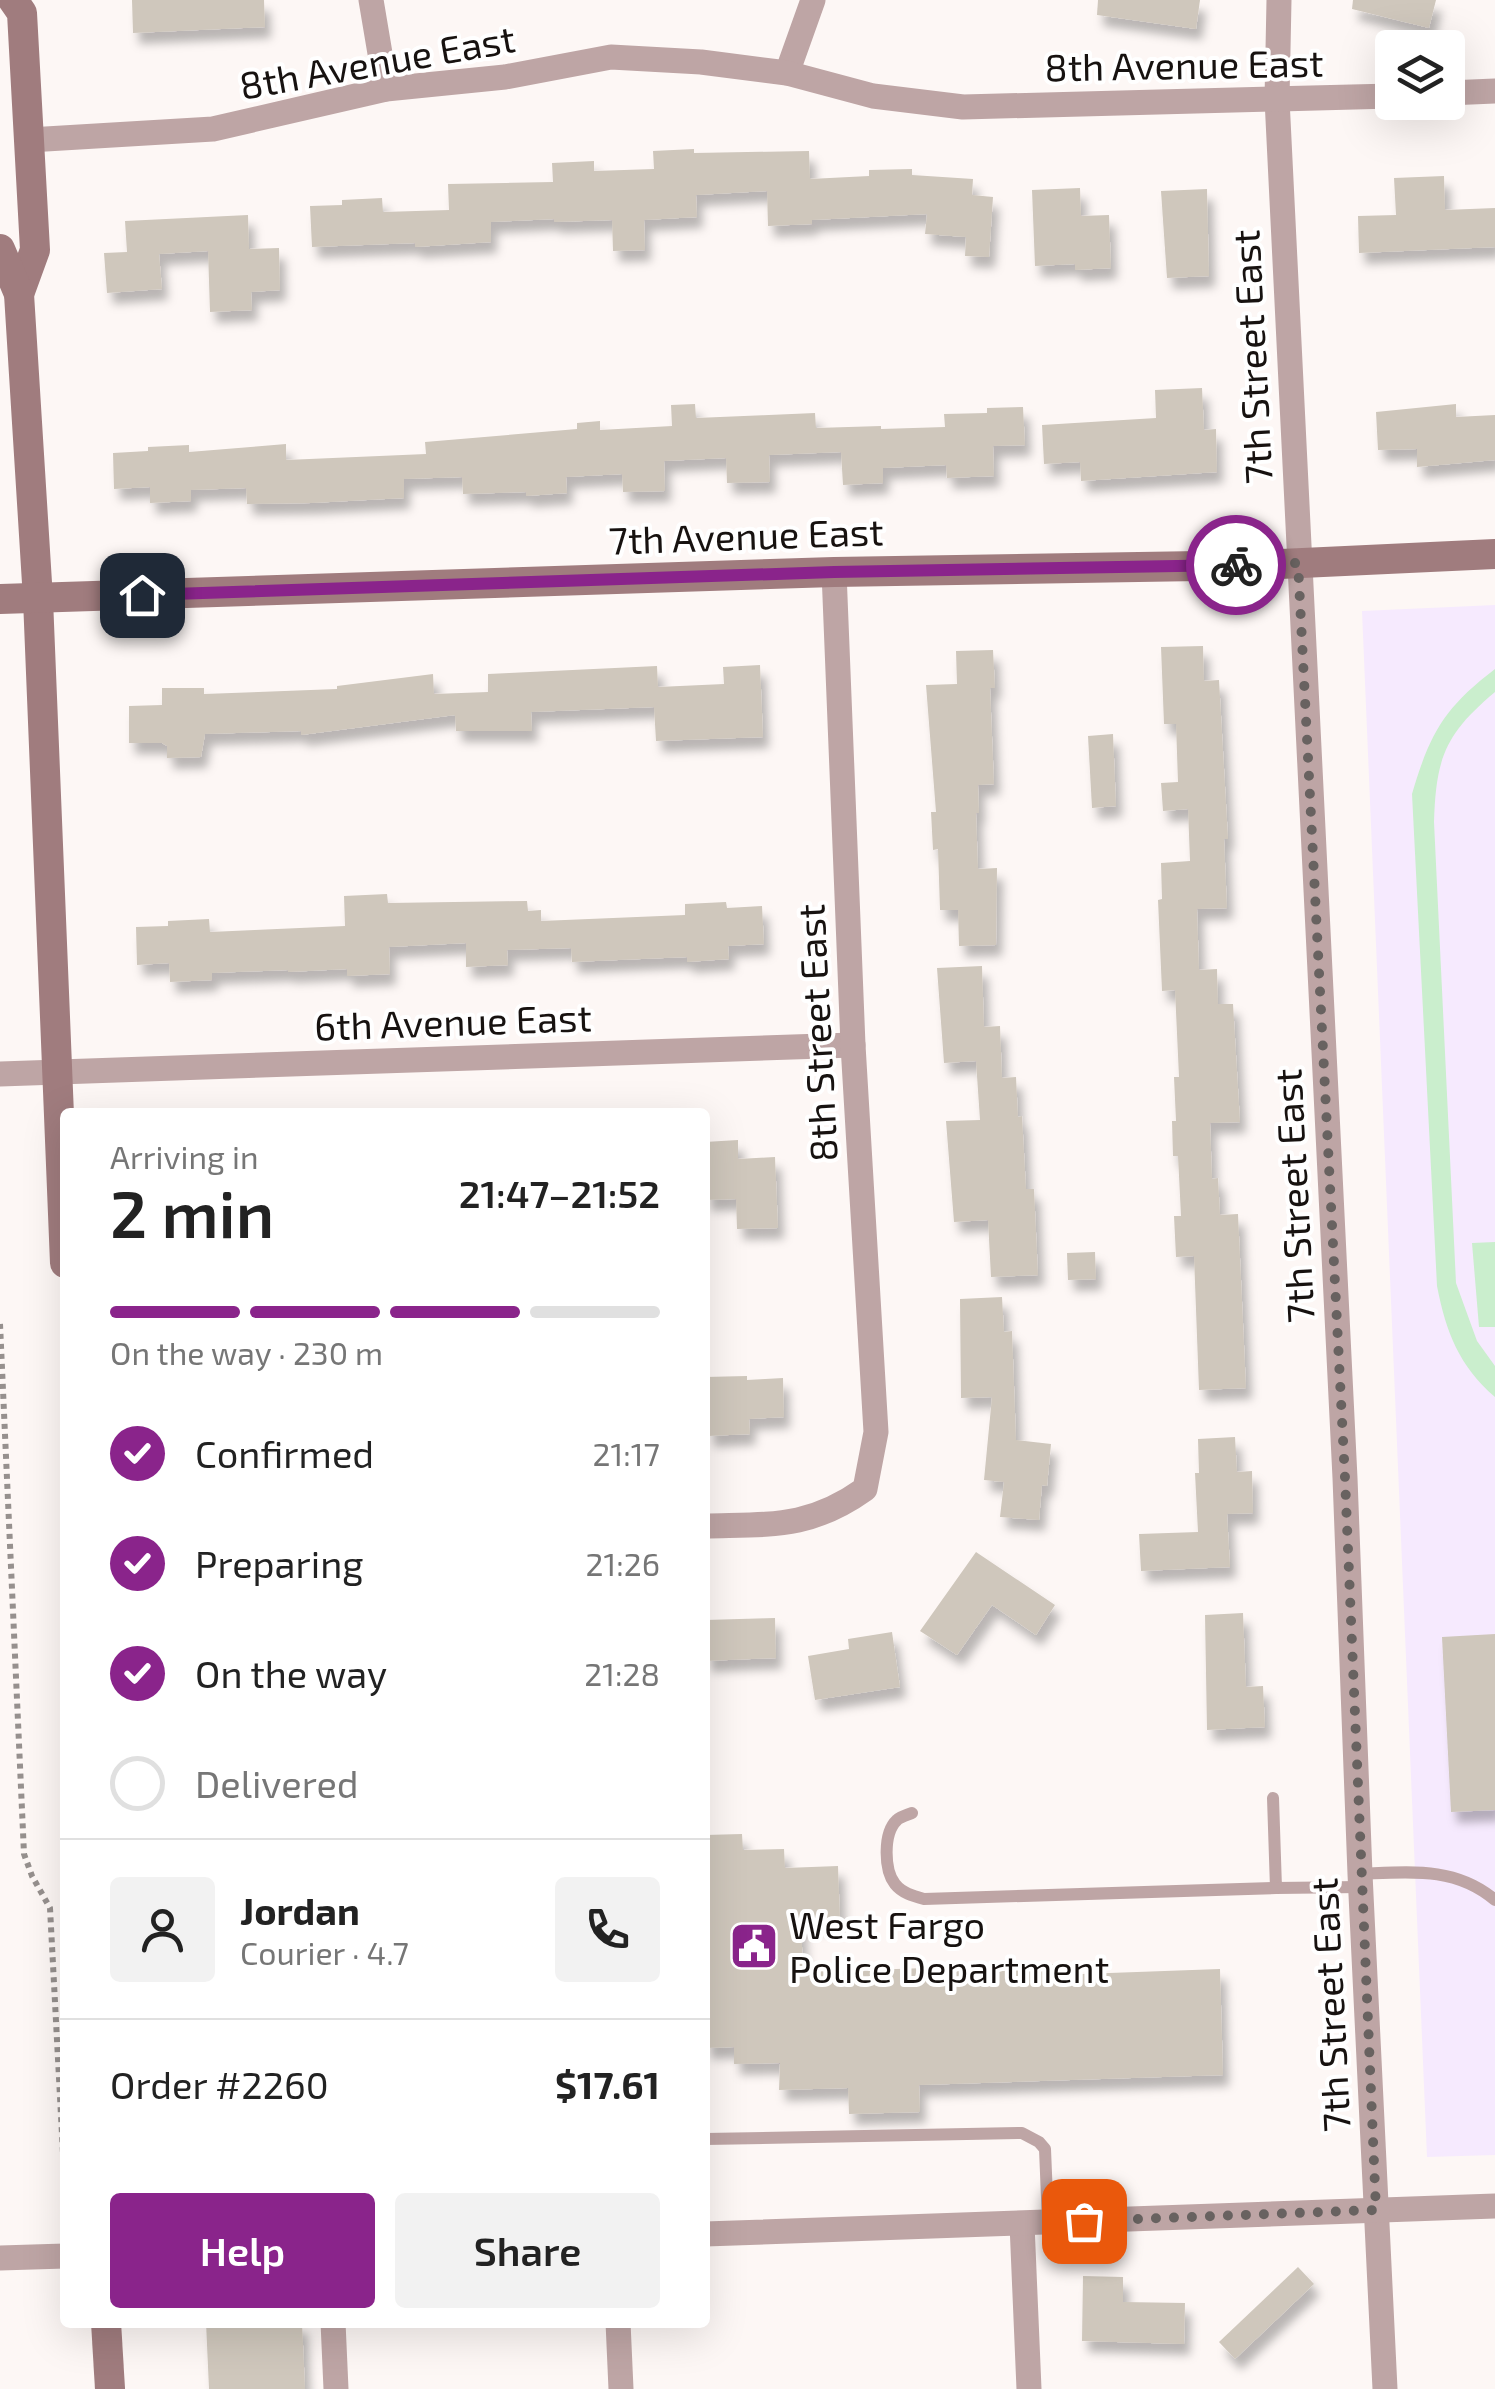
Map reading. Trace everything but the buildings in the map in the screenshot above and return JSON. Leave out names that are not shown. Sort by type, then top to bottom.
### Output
[{"type":"street","points":[[14,0],[22,14],[35,250],[19,294]]},
{"type":"street","points":[[371,0],[386,89]]},
{"type":"street","points":[[788,74],[812,0]]},
{"type":"street","name":"7th Street East","points":[[1279,0],[1277,99],[1385,2389]]},
{"type":"street","name":"8th Avenue East","points":[[30,140],[213,129],[386,89],[505,77],[611,58],[701,62],[788,74],[873,96],[963,107],[1375,96]]},
{"type":"street","points":[[1465,92],[1495,91]]},
{"type":"street","points":[[0,250],[19,294],[38,599],[60,1167]]},
{"type":"street","name":"7th Avenue East","points":[[0,599],[834,572],[1298,563],[1495,554]]},
{"type":"street","name":"8th Street East","points":[[710,1526],[787,1524],[836,1510],[865,1489],[876,1432],[853,1045],[834,572]]},
{"type":"street","name":"6th Avenue East","points":[[0,1074],[853,1045]]},
{"type":"street","points":[[710,2234],[1495,2206]]},
{"type":"street","points":[[1029,2389],[1035,2223]]},
{"type":"street","points":[[0,2258],[60,2256]]},
{"type":"street","points":[[106,2328],[110,2389]]},
{"type":"street","points":[[332,2328],[336,2389]]},
{"type":"street","points":[[618,2328],[621,2389]]},
{"type":"lane","points":[[1273,1798],[1276,1888]]},
{"type":"lane","points":[[912,1813],[898,1819],[890,1830],[890,1874],[905,1893],[924,1899],[1276,1888],[1441,1874],[1464,1878],[1495,1900]]},
{"type":"lane","points":[[710,2139],[1022,2134],[1045,2149],[1035,2223]]},
{"type":"path","points":[[0,1324],[24,1854],[50,1908],[60,2097]]},
{"type":"shaded area","points":[[1495,605],[1495,2155],[1427,2157],[1362,611]]},
{"type":"green space","points":[[1495,669],[1495,692],[1465,721],[1446,749],[1437,781],[1434,822],[1456,1283],[1477,1341],[1495,1366],[1495,1397],[1472,1373],[1456,1347],[1437,1286],[1412,794],[1425,754],[1441,723],[1463,696]]},
{"type":"green space","points":[[1495,1242],[1495,1327],[1479,1327],[1472,1243]]},
{"type":"way so far","points":[[1084,2221],[1376,2210],[1345,1478],[1298,563],[1236,565]]},
{"type":"place","name":"West Fargo Police Department","points":[[754,1946]]},
{"type":"route","points":[[142,595],[834,572],[1236,565]]}]
